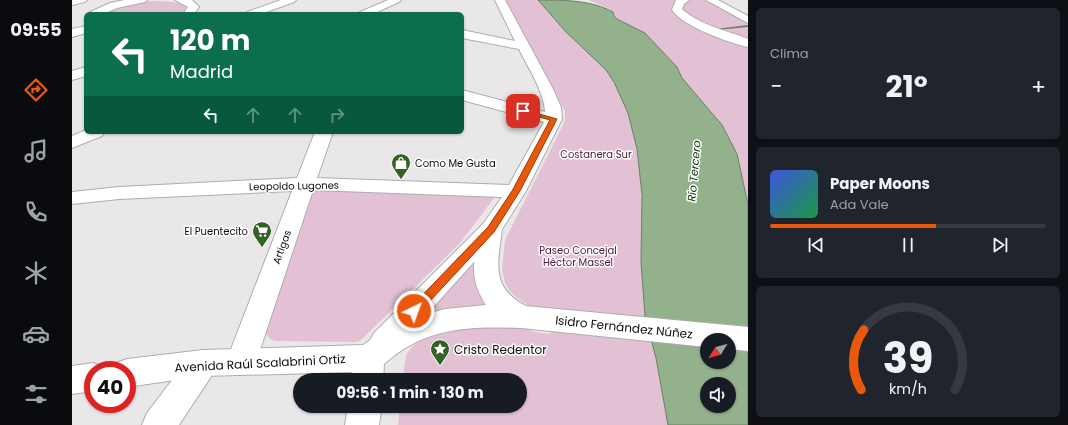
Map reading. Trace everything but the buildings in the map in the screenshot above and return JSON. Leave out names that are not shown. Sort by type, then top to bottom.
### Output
[{"type":"street","points":[[72,2],[82,0]]},
{"type":"street","points":[[98,12],[114,5],[142,0]]},
{"type":"street","points":[[184,0],[192,4],[194,7],[190,12]]},
{"type":"street","points":[[257,12],[291,0]]},
{"type":"street","points":[[369,12],[396,0]]},
{"type":"street","points":[[368,369],[491,229],[516,191],[554,119],[553,107],[546,89],[500,0]]},
{"type":"street","points":[[684,0],[680,2],[677,10],[684,17],[707,28],[748,43]]},
{"type":"street","points":[[711,0],[748,20]]},
{"type":"street","points":[[101,2],[114,5]]},
{"type":"street","points":[[72,33],[84,30]]},
{"type":"street","points":[[464,34],[523,46]]},
{"type":"street","points":[[72,76],[84,72]]},
{"type":"street","points":[[464,96],[554,119]]},
{"type":"street","points":[[72,143],[92,134]]},
{"type":"street","name":"Artigas","points":[[241,362],[323,134]]},
{"type":"street","name":"Leopoldo Lugones","points":[[72,198],[119,193],[305,184],[516,191]]},
{"type":"street","name":"Isidro Fernández Núñez","points":[[491,229],[486,268],[488,285],[491,294],[502,306],[534,318]]},
{"type":"street","name":"Isidro Fernández Núñez","points":[[368,369],[400,335],[434,323],[464,318],[497,316],[534,318],[748,339]]},
{"type":"street","name":"Avenida Raúl Scalabrini Ortiz","points":[[136,372],[203,363],[241,362],[368,369]]},
{"type":"street","points":[[159,425],[203,363]]},
{"type":"street","points":[[72,380],[84,378]]},
{"type":"street","points":[[362,425],[364,413]]},
{"type":"green space","points":[[505,0],[538,0],[567,33],[603,66],[620,93],[633,132],[640,171],[647,323],[533,309],[516,297],[505,283],[502,269],[505,240],[563,125],[565,120],[565,111]]},
{"type":"green space","points":[[589,0],[705,0],[748,23],[748,204],[744,183],[722,125],[682,78],[677,67],[645,33],[617,19],[609,9]]},
{"type":"green space","points":[[146,1],[173,2],[186,7],[183,12],[105,12],[110,9]]},
{"type":"green space","points":[[320,189],[492,196],[494,198],[460,243],[360,341],[275,341],[270,339],[265,332],[311,193]]},
{"type":"green space","points":[[480,254],[494,306],[431,314],[430,310],[464,274]]},
{"type":"green space","points":[[490,326],[517,326],[535,332],[550,334],[558,330],[651,339],[656,358],[668,425],[398,425],[399,413],[527,413],[527,373],[404,373],[408,352],[414,345],[433,336],[458,330]]},
{"type":"water","name":"Río Tercero","points":[[538,0],[567,1],[596,5],[613,12],[617,19],[645,33],[677,67],[682,78],[722,125],[737,154],[748,204],[748,425],[668,425],[656,358],[645,316],[641,262],[642,195],[637,149],[628,113],[614,82],[606,70],[565,31]]},
{"type":"waterway","points":[[717,29],[748,26]]},
{"type":"place","name":"Como Me Gusta","points":[[401,180]]},
{"type":"place","name":"El Puentecito","points":[[262,248]]},
{"type":"place","name":"Cristo Redentor","points":[[440,366]]},
{"type":"route","points":[[414,311],[491,229],[516,191],[554,119],[523,111]]},
{"type":"park label","name":"Costanera Sur","points":[[596,154]]},
{"type":"park label","name":"Paseo Concejal Héctor Massel","points":[[578,256]]}]
